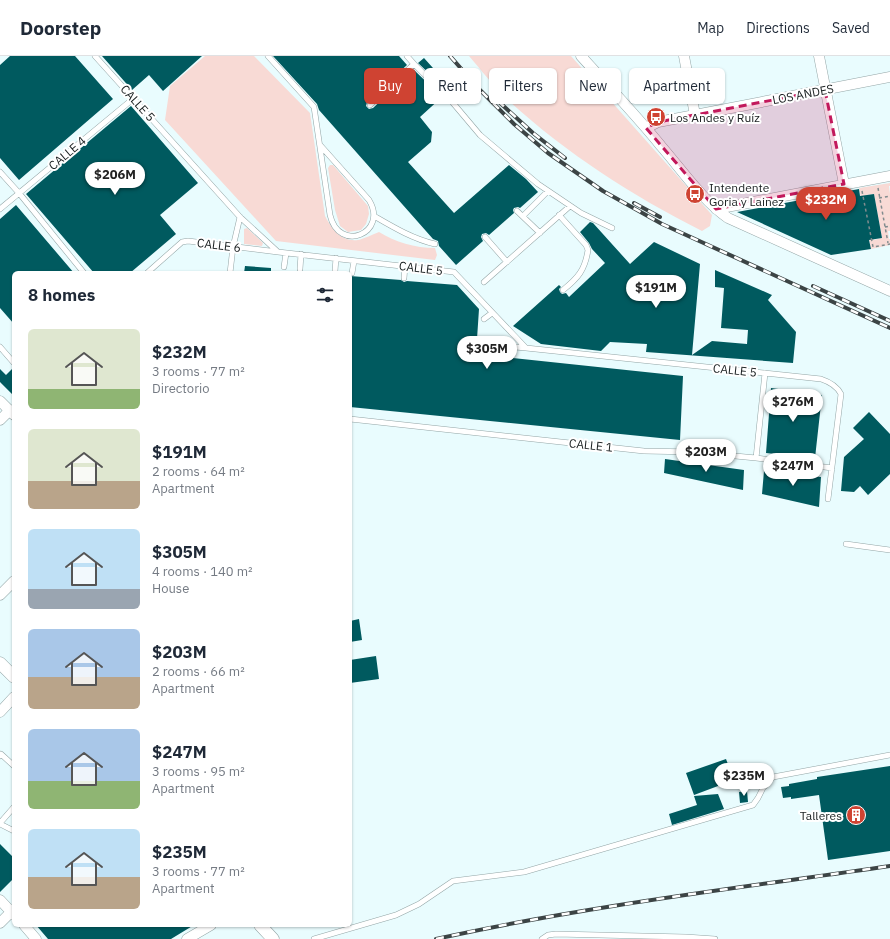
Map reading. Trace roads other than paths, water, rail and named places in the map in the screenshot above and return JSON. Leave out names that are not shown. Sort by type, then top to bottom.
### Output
[{"type":"street","points":[[581,56],[716,209],[728,218],[890,291]]},
{"type":"street","points":[[684,56],[695,115]]},
{"type":"street","points":[[819,56],[844,184]]},
{"type":"street","name":"LOS ANDES","points":[[646,128],[658,122],[890,77]]},
{"type":"street","points":[[716,209],[890,176]]},
{"type":"street","points":[[0,401],[12,409]]},
{"type":"street","points":[[0,420],[12,411]]},
{"type":"street","points":[[0,595],[12,582]]},
{"type":"street","points":[[0,663],[12,675]]},
{"type":"street","points":[[0,712],[12,699]]},
{"type":"street","points":[[0,900],[12,911]]},
{"type":"street","points":[[0,923],[12,913]]},
{"type":"street","points":[[26,927],[36,939]]},
{"type":"street","points":[[188,939],[208,927]]},
{"type":"street","points":[[262,927],[273,939]]},
{"type":"lane","name":"CALLE 5","points":[[95,56],[240,217],[278,252],[454,272],[526,348],[829,381],[839,390],[841,394],[832,468]]},
{"type":"lane","points":[[268,56],[314,107],[331,221],[340,233],[346,236],[360,236],[366,232],[372,224],[374,216],[372,205],[320,145]]},
{"type":"lane","points":[[407,56],[453,103],[480,135],[538,184],[581,213],[612,228]]},
{"type":"lane","points":[[370,105],[414,64]]},
{"type":"lane","name":"CALLE 4","points":[[0,208],[134,98]]},
{"type":"lane","points":[[0,172],[82,271]]},
{"type":"lane","points":[[523,216],[548,191]]},
{"type":"lane","points":[[484,282],[570,206]]},
{"type":"lane","points":[[518,211],[540,233]]},
{"type":"lane","points":[[560,215],[586,245],[588,250],[583,270],[563,290]]},
{"type":"lane","points":[[374,216],[422,241],[435,244]]},
{"type":"lane","points":[[230,271],[233,247],[240,217]]},
{"type":"lane","points":[[485,237],[507,262]]},
{"type":"lane","name":"CALLE 6","points":[[149,271],[182,242],[188,241],[278,252]]},
{"type":"lane","points":[[284,267],[286,253]]},
{"type":"lane","points":[[300,269],[301,254]]},
{"type":"lane","points":[[335,271],[336,258]]},
{"type":"lane","points":[[352,273],[354,261]]},
{"type":"lane","points":[[404,278],[405,266]]},
{"type":"lane","points":[[484,319],[492,313]]},
{"type":"lane","points":[[482,344],[526,348]]},
{"type":"lane","points":[[0,347],[12,361]]},
{"type":"lane","points":[[756,458],[765,373]]},
{"type":"lane","name":"CALLE 1","points":[[352,418],[644,451],[694,452],[832,468]]},
{"type":"lane","points":[[828,499],[832,468]]},
{"type":"lane","points":[[846,544],[890,550]]},
{"type":"lane","points":[[0,756],[1,754],[12,764]]},
{"type":"lane","points":[[314,939],[396,915],[419,904],[453,881],[524,872],[752,805],[758,798],[763,788],[773,777],[890,755]]},
{"type":"lane","points":[[12,809],[0,823],[12,830]]},
{"type":"lane","points":[[542,939],[548,935],[556,934],[715,939]]},
{"type":"railway","points":[[450,56],[479,89],[514,124],[548,153],[603,191],[662,224],[890,328]]},
{"type":"railway","points":[[501,104],[533,133],[565,158]]},
{"type":"railway","points":[[634,203],[660,217]]},
{"type":"railway","points":[[813,286],[890,321]]},
{"type":"railway","points":[[436,939],[492,927],[606,907],[890,866]]},
{"type":"place","name":"Los Andes y Ruíz","points":[[656,117]]},
{"type":"place","name":"Intendente Goria y Lainez","points":[[695,194]]},
{"type":"place","name":"Talleres","points":[[856,815]]}]
